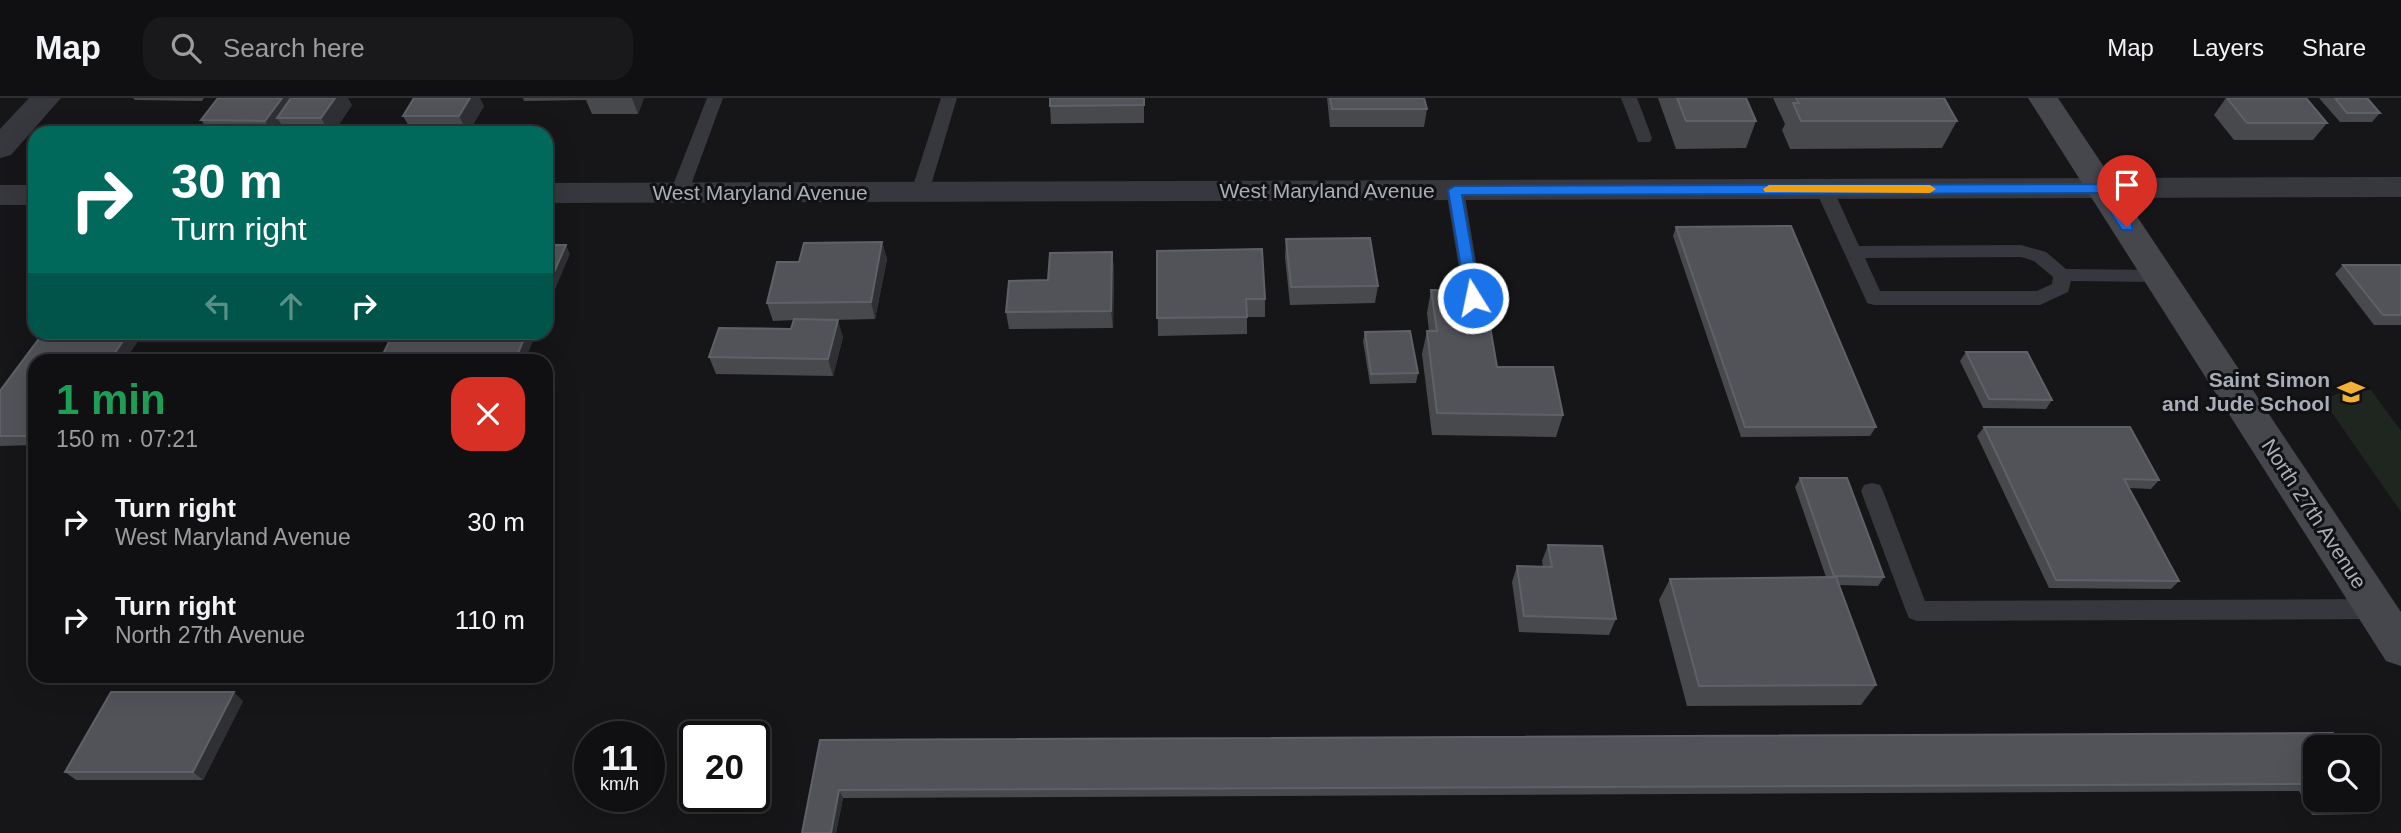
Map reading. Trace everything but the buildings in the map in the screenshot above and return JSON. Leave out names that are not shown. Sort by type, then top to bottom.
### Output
[{"type":"main road","name":"North 27th Avenue","points":[[2043,98],[2401,648]]},
{"type":"street","points":[[0,149],[46,98]]},
{"type":"street","name":"West Maryland Avenue","points":[[553,193],[2401,187]]},
{"type":"street","points":[[0,195],[28,195]]},
{"type":"lane","points":[[679,193],[715,98]]},
{"type":"lane","points":[[920,192],[949,98]]},
{"type":"lane","points":[[1629,98],[1644,138]]},
{"type":"lane","points":[[1824,189],[1874,298],[2040,298],[2061,287],[2062,275]]},
{"type":"lane","points":[[1455,190],[1473,298]]},
{"type":"lane","points":[[1852,251],[2021,251],[2040,256],[2062,275],[2159,276]]},
{"type":"lane","points":[[1872,491],[1917,611],[2376,609]]},
{"type":"shaded area","points":[[2371,390],[2401,431],[2401,512],[2323,400],[2339,393]]},
{"type":"slow traffic","points":[[1769,189],[1930,189]]},
{"type":"place","name":"Saint Simon and Jude School","points":[[2351,392]]},
{"type":"route","points":[[1473,298],[1455,190],[2102,188],[2127,227]]}]
